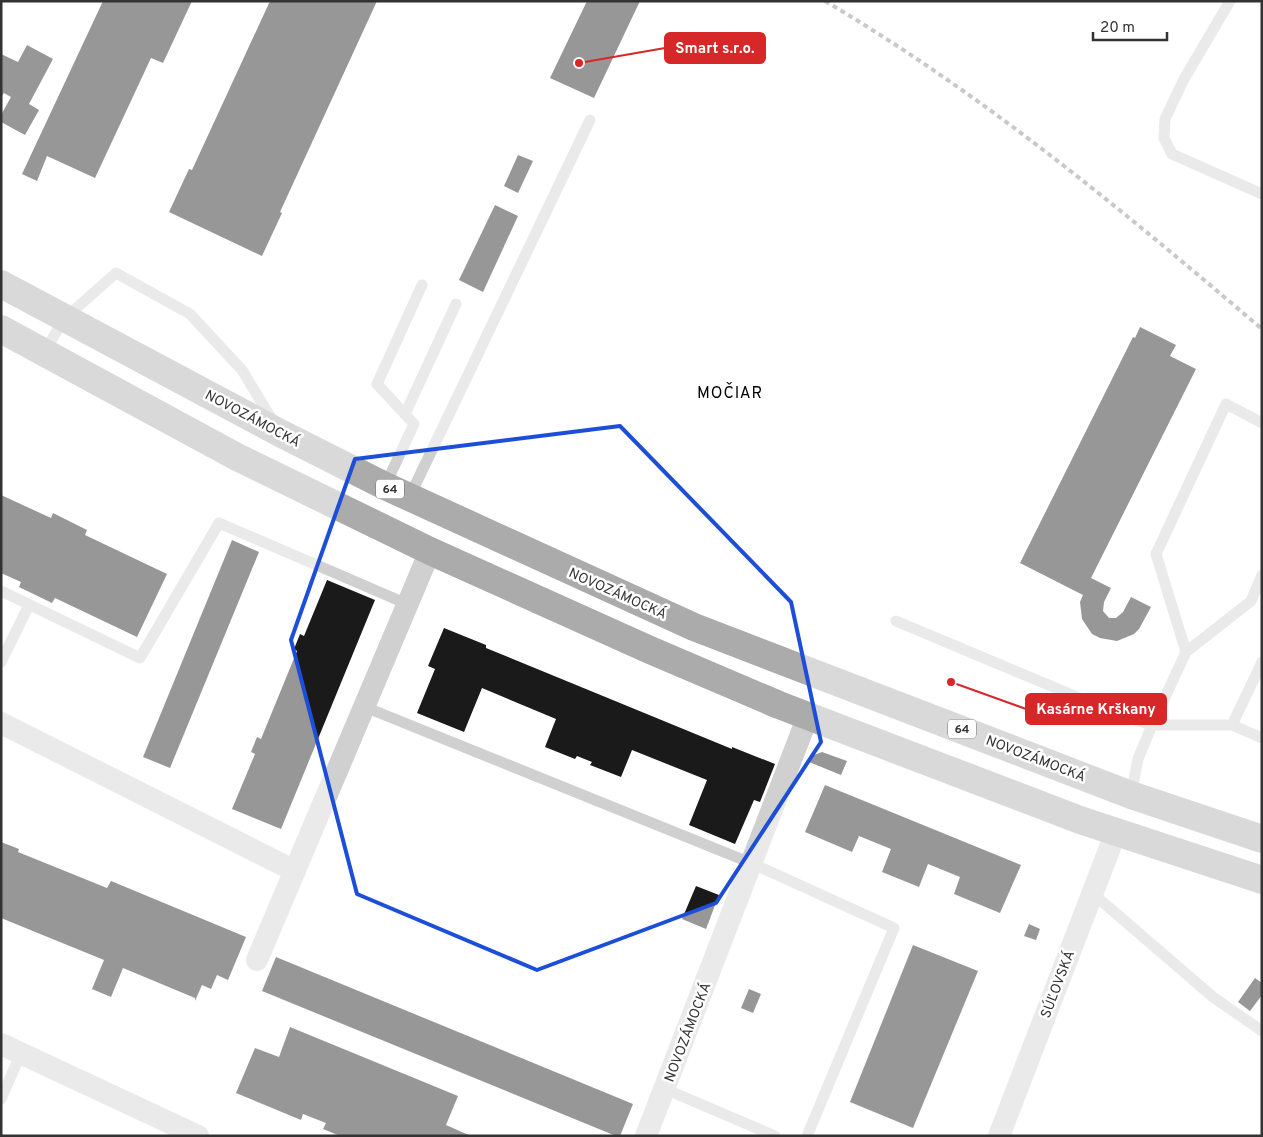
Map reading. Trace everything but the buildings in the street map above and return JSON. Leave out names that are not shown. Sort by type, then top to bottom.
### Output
[{"type":"main road","name":"NOVOZÁMOCKÁ","points":[[1,284],[280,433],[409,498],[694,627],[1131,795],[1262,839]]},
{"type":"main road","points":[[1,329],[237,458],[430,551],[650,650],[808,716],[1080,820],[1262,880]]},
{"type":"main road","points":[[808,716],[822,677]]},
{"type":"main road","points":[[1116,832],[1131,795]]},
{"type":"street","points":[[256,960],[430,551]]},
{"type":"street","name":"NOVOZÁMOCKÁ","points":[[665,1089],[808,716]]},
{"type":"street","points":[[1,723],[295,871]]},
{"type":"street","name":"SÚĽOVSKÁ","points":[[998,1136],[1091,892],[1116,832]]},
{"type":"street","points":[[11,1048],[198,1136]]},
{"type":"street","points":[[646,1136],[665,1089]]},
{"type":"lane","points":[[1230,1],[1184,79],[1164,119],[1164,138],[1172,154],[1262,194]]},
{"type":"lane","points":[[409,498],[590,120]]},
{"type":"lane","points":[[44,353],[64,319],[116,273],[190,314],[242,370],[280,433]]},
{"type":"lane","points":[[385,486],[414,424],[377,384],[422,285]]},
{"type":"lane","points":[[405,414],[456,304]]},
{"type":"lane","points":[[1186,652],[1156,554],[1226,404],[1262,423]]},
{"type":"lane","points":[[1,591],[140,658],[219,523],[408,604]]},
{"type":"lane","points":[[1131,795],[1138,759],[1186,652],[1251,601],[1262,575]]},
{"type":"lane","points":[[1,662],[29,605]]},
{"type":"lane","points":[[896,622],[1120,716],[1152,726],[1232,725],[1262,738]]},
{"type":"lane","points":[[1232,725],[1262,662]]},
{"type":"lane","points":[[365,707],[751,863],[894,928],[807,1136]]},
{"type":"lane","points":[[1091,892],[1213,997],[1262,1031]]},
{"type":"lane","points":[[1,1099],[11,1048]]},
{"type":"lane","name":"NOVOZÁMOCKÁ","points":[[665,1089],[775,1136]]},
{"type":"highlighted area","points":[[620,426],[791,602],[821,742],[716,903],[537,970],[357,894],[291,640],[355,459]]},
{"type":"railway","points":[[825,1],[941,75],[1051,156],[1262,329]]},
{"type":"place","name":"Smart s.r.o.","points":[[579,63]]},
{"type":"place","name":"Kasárne Krškany","points":[[951,682]]},
{"type":"district","name":"MOČIAR","points":[[730,392]]}]
